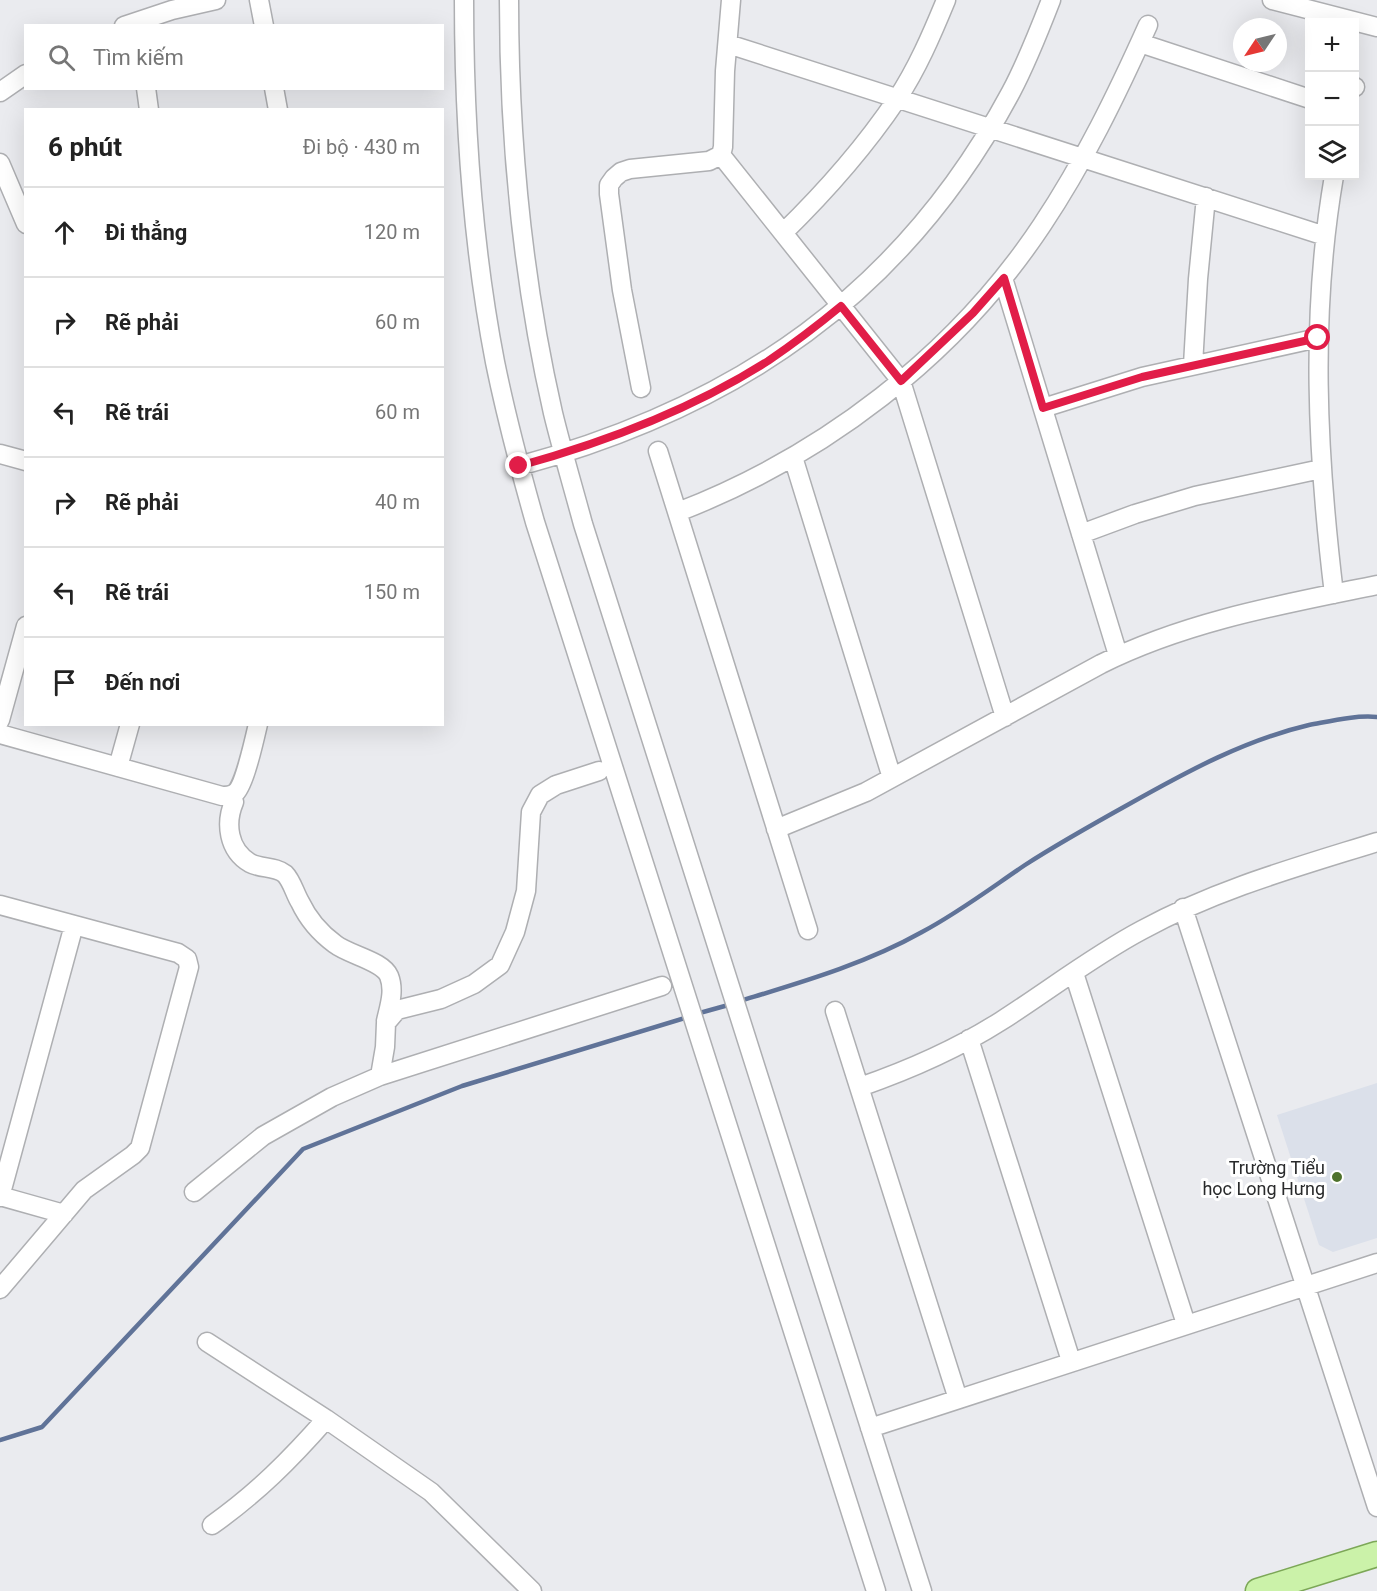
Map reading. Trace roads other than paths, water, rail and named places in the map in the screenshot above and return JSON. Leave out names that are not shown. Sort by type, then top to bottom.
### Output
[{"type":"main road","points":[[1258,1591],[1377,1554]]},
{"type":"street","points":[[131,24],[172,10],[216,0]]},
{"type":"street","points":[[259,0],[264,24]]},
{"type":"street","points":[[464,0],[466,124],[474,215],[495,362],[519,466],[876,1591]]},
{"type":"street","points":[[509,0],[512,129],[526,267],[563,454],[583,524],[922,1591]]},
{"type":"street","points":[[641,388],[614,240],[609,185],[621,172],[630,169],[709,161],[721,155],[731,0]]},
{"type":"street","points":[[783,232],[841,171],[897,98],[928,42],[946,0]]},
{"type":"street","points":[[519,466],[563,454],[680,409],[768,361],[841,306],[898,250],[935,209],[966,167],[990,128],[1030,52],[1051,0]]},
{"type":"street","points":[[1272,0],[1377,27]]},
{"type":"street","points":[[678,512],[751,480],[793,457],[846,422],[901,381],[959,327],[1004,278],[1042,225],[1116,98],[1148,25]]},
{"type":"street","points":[[1140,43],[1305,97]]},
{"type":"street","points":[[728,44],[1325,236]]},
{"type":"street","points":[[0,92],[24,75]]},
{"type":"street","points":[[146,90],[149,108]]},
{"type":"street","points":[[274,90],[278,108]]},
{"type":"street","points":[[721,155],[901,381],[1005,717]]},
{"type":"street","points":[[0,163],[24,219]]},
{"type":"street","points":[[1333,180],[1325,236],[1318,338],[1321,469],[1334,594]]},
{"type":"street","points":[[1193,365],[1206,197]]},
{"type":"street","points":[[1004,278],[1118,655]]},
{"type":"street","points":[[1043,408],[1132,380],[1318,338]]},
{"type":"street","points":[[658,451],[808,930]]},
{"type":"street","points":[[0,454],[24,460]]},
{"type":"street","points":[[793,457],[892,778]]},
{"type":"street","points":[[1082,534],[1135,514],[1196,496],[1321,469]]},
{"type":"street","points":[[776,829],[825,811],[892,778],[1118,655],[1174,634],[1226,619],[1377,585]]},
{"type":"street","points":[[0,720],[24,633]]},
{"type":"street","points":[[118,767],[129,726]]},
{"type":"street","points":[[0,734],[222,796],[229,796],[235,794],[242,783],[257,726]]},
{"type":"street","points":[[386,1023],[397,1010],[441,999],[474,984],[500,964],[515,932],[526,891],[531,812],[540,795],[556,784],[599,771]]},
{"type":"street","points":[[234,802],[230,813],[229,833],[241,855],[250,863],[284,873],[305,912],[317,928],[335,944],[352,955],[382,967],[389,975],[392,990],[386,1023],[386,1047],[380,1076]]},
{"type":"street","points":[[860,1087],[920,1064],[969,1039],[1140,931],[1183,908],[1259,878],[1377,842]]},
{"type":"street","points":[[0,905],[178,953],[187,959],[189,967],[140,1148],[134,1155],[84,1190],[0,1289]]},
{"type":"street","points":[[1183,908],[1377,1507]]},
{"type":"street","points":[[64,1214],[0,1196],[74,925]]},
{"type":"street","points":[[1074,973],[1186,1324]]},
{"type":"street","points":[[194,1192],[263,1136],[332,1097],[380,1076],[662,986]]},
{"type":"street","points":[[835,1011],[958,1399]]},
{"type":"street","points":[[969,1039],[1071,1361]]},
{"type":"street","points":[[870,1428],[1377,1263]]},
{"type":"street","points":[[207,1342],[326,1419],[431,1492],[532,1591]]},
{"type":"street","points":[[213,1525],[248,1499],[326,1419]]},
{"type":"waterway","points":[[740,1001],[833,971],[900,943],[948,917],[1064,841],[1152,791],[1217,758],[1285,731],[1352,718],[1377,717]]},
{"type":"waterway","points":[[696,1014],[732,1004]]},
{"type":"waterway","points":[[0,1440],[42,1427],[303,1149],[462,1086],[688,1017]]},
{"type":"place","name":"Trường Tiểu học Long Hưng","points":[[1337,1177]]}]
